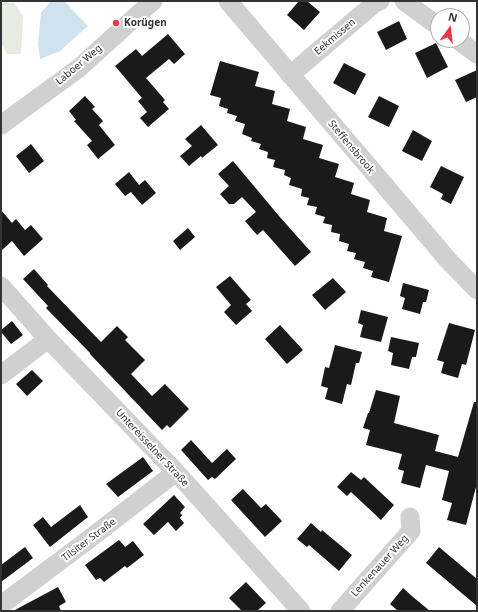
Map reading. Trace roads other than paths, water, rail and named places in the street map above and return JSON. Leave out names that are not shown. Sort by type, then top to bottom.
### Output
[{"type":"street","name":"Laboer Weg","points":[[1,125],[79,68],[153,1]]},
{"type":"street","name":"Steffensbrook","points":[[228,1],[448,260],[477,290]]},
{"type":"street","name":"Eekmissen","points":[[290,75],[375,3],[380,1]]},
{"type":"street","points":[[404,1],[430,20]]},
{"type":"street","points":[[469,48],[477,54]]},
{"type":"street","name":"Untereisselner Straße","points":[[1,286],[48,339],[176,472],[301,611]]},
{"type":"street","points":[[1,375],[48,339]]},
{"type":"street","name":"Tilsiter Straße","points":[[1,606],[176,472]]},
{"type":"street","name":"Lenkenauer Weg","points":[[340,611],[411,531],[410,517]]},
{"type":"water","points":[[64,1],[88,26],[60,51],[40,59],[38,43],[41,13],[50,2]]},
{"type":"place","name":"Korügen","points":[[116,23]]}]
